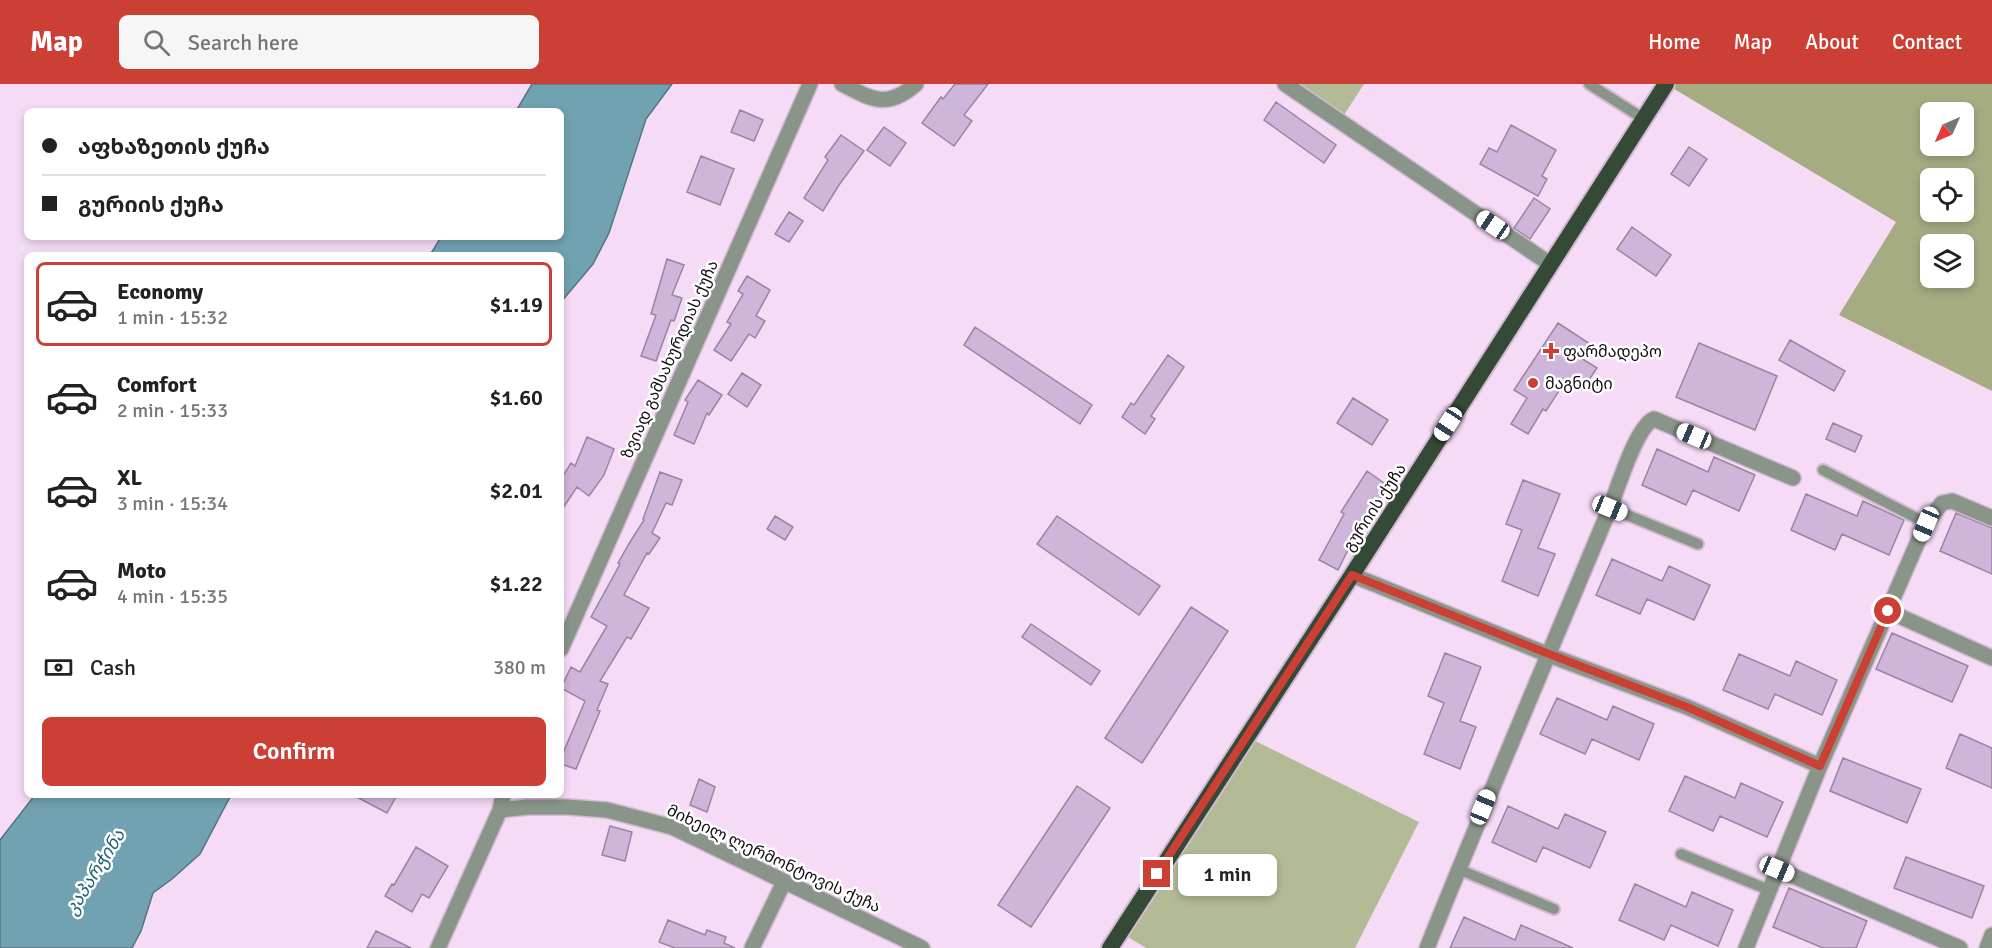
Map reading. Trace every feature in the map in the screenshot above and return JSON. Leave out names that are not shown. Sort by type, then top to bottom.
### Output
[{"type":"highway","name":"გურიის ქუჩა","points":[[1110,948],[1666,84]]},
{"type":"street","name":"ზვიად გამსახურდიას ქუჩა","points":[[564,642],[810,84]]},
{"type":"street","points":[[842,84],[865,96],[888,101],[905,94],[916,84]]},
{"type":"street","points":[[1285,84],[1550,264]]},
{"type":"street","points":[[1427,948],[1491,787],[1639,436],[1648,422],[1654,419],[1793,478]]},
{"type":"street","points":[[1746,948],[1820,766],[1926,524],[1942,503],[1952,501],[1992,518]]},
{"type":"street","points":[[1352,575],[1687,707],[1820,766]]},
{"type":"street","points":[[1888,611],[1992,658]]},
{"type":"street","points":[[438,948],[501,803]]},
{"type":"street","name":"მიხეილ ლერმონტოვის ქუჩა","points":[[501,803],[528,807],[607,810],[672,827],[922,948]]},
{"type":"street","points":[[1777,869],[1960,948]]},
{"type":"street","points":[[752,948],[784,882]]},
{"type":"street","points":[[1987,948],[1992,935]]},
{"type":"lane","points":[[1589,84],[1644,118]]},
{"type":"lane","points":[[1823,470],[1926,524]]},
{"type":"lane","points":[[1610,508],[1698,544]]},
{"type":"lane","points":[[1682,854],[1769,890]]},
{"type":"lane","points":[[1458,869],[1554,909]]},
{"type":"green space","points":[[1285,84],[1364,84],[1340,121]]},
{"type":"green space","points":[[1666,84],[1992,84],[1992,391],[1839,315],[1896,222]]},
{"type":"green space","points":[[1245,736],[1419,822],[1355,948],[1146,948],[1120,932]]},
{"type":"water","points":[[532,84],[672,84],[646,119],[609,233],[593,264],[564,298],[564,252],[432,252],[439,240],[564,240],[564,108],[518,108]]},
{"type":"water","name":"კაპარჭინა","points":[[33,798],[229,798],[200,854],[153,893],[141,931],[132,948],[0,948],[0,840]]},
{"type":"building","points":[[955,84],[988,84],[964,115],[972,121],[954,146],[922,123],[941,97],[943,99]]},
{"type":"building","points":[[1276,102],[1336,145],[1324,163],[1264,120]]},
{"type":"building","points":[[740,110],[763,120],[754,141],[731,132]]},
{"type":"building","points":[[1511,125],[1556,150],[1542,176],[1547,179],[1538,196],[1480,164],[1489,148],[1497,152]]},
{"type":"building","points":[[884,127],[906,143],[890,166],[867,150]]},
{"type":"building","points":[[841,135],[864,151],[823,211],[804,198],[828,160],[825,157]]},
{"type":"building","points":[[1689,147],[1707,159],[1689,186],[1671,174]]},
{"type":"building","points":[[701,156],[734,169],[720,205],[687,192]]},
{"type":"building","points":[[1534,198],[1550,209],[1530,239],[1514,228]]},
{"type":"building","points":[[789,212],[803,221],[789,242],[775,234]]},
{"type":"building","points":[[1632,227],[1671,255],[1656,276],[1617,249]]},
{"type":"building","points":[[667,259],[684,265],[672,295],[682,298],[656,361],[641,356],[656,315],[651,314]]},
{"type":"building","points":[[747,276],[770,290],[756,316],[765,321],[755,338],[749,334],[731,361],[714,350],[731,324],[727,322],[743,294],[738,291]]},
{"type":"building","points":[[1558,323],[1590,344],[1581,358],[1597,368],[1582,390],[1566,380],[1546,411],[1543,409],[1528,434],[1511,424],[1527,398],[1514,390]]},
{"type":"building","points":[[975,327],[1092,405],[1080,424],[964,345]]},
{"type":"building","points":[[1790,340],[1845,371],[1834,391],[1779,360]]},
{"type":"building","points":[[1699,343],[1777,376],[1755,430],[1676,397]]},
{"type":"building","points":[[1168,355],[1184,367],[1151,416],[1155,419],[1145,434],[1122,417],[1131,403],[1134,405]]},
{"type":"building","points":[[742,373],[761,385],[747,407],[728,394]]},
{"type":"building","points":[[698,380],[722,395],[709,415],[707,413],[694,444],[674,435],[688,402],[685,400]]},
{"type":"building","points":[[1353,398],[1388,420],[1372,445],[1337,423]]},
{"type":"building","points":[[1833,423],[1862,436],[1855,452],[1826,439]]},
{"type":"building","points":[[587,437],[614,449],[604,475],[589,496],[577,487],[564,506],[564,474],[571,463],[575,466]]},
{"type":"building","points":[[1657,449],[1708,472],[1714,457],[1755,475],[1739,511],[1693,490],[1686,505],[1642,485]]},
{"type":"building","points":[[1367,471],[1388,486],[1350,546],[1338,570],[1319,560],[1344,514],[1341,512]]},
{"type":"building","points":[[660,472],[682,480],[672,505],[666,503],[652,533],[660,538],[649,554],[647,553],[624,595],[649,608],[631,639],[627,637],[600,681],[608,684],[597,710],[600,711],[576,769],[564,765],[564,751],[585,701],[564,690],[564,682],[571,667],[580,672],[607,626],[591,617],[643,519]]},
{"type":"building","points":[[1523,480],[1560,494],[1538,548],[1555,554],[1538,596],[1502,581],[1522,530],[1506,524]]},
{"type":"building","points":[[1806,494],[1857,516],[1863,501],[1904,520],[1889,555],[1842,534],[1835,550],[1791,530]]},
{"type":"building","points":[[1956,513],[1992,528],[1992,574],[1940,551]]},
{"type":"building","points":[[775,516],[793,527],[785,540],[767,529]]},
{"type":"building","points":[[1057,516],[1160,586],[1139,615],[1037,544]]},
{"type":"building","points":[[1612,559],[1662,581],[1669,566],[1710,585],[1694,620],[1647,599],[1640,614],[1596,595]]},
{"type":"building","points":[[1191,607],[1228,631],[1142,763],[1105,738]]},
{"type":"building","points":[[1031,624],[1100,671],[1091,685],[1022,637]]},
{"type":"building","points":[[1892,633],[1968,666],[1952,702],[1876,669]]},
{"type":"building","points":[[1445,653],[1481,667],[1460,721],[1476,727],[1460,769],[1424,754],[1444,703],[1428,696]]},
{"type":"building","points":[[1739,654],[1790,676],[1796,661],[1837,680],[1822,715],[1775,694],[1768,709],[1723,690]]},
{"type":"building","points":[[1557,698],[1607,720],[1613,706],[1654,724],[1639,760],[1592,739],[1585,754],[1540,734]]},
{"type":"building","points":[[1960,734],[1992,748],[1992,788],[1946,768]]},
{"type":"building","points":[[1843,758],[1921,789],[1907,823],[1830,791]]},
{"type":"building","points":[[1685,776],[1735,798],[1741,783],[1783,802],[1767,837],[1720,816],[1713,831],[1669,811]]},
{"type":"building","points":[[699,779],[715,787],[707,812],[690,805]]},
{"type":"building","points":[[1077,786],[1110,808],[1031,927],[998,905]]},
{"type":"building","points":[[359,798],[395,798],[387,813]]},
{"type":"building","points":[[1508,806],[1558,829],[1565,814],[1606,832],[1590,868],[1543,847],[1536,862],[1492,842]]},
{"type":"building","points":[[610,826],[632,832],[625,861],[602,855]]},
{"type":"building","points":[[416,847],[448,866],[429,898],[422,894],[412,912],[385,896]]},
{"type":"building","points":[[1906,857],[1984,886],[1972,918],[1894,888]]},
{"type":"building","points":[[1635,884],[1686,907],[1692,892],[1733,910],[1718,946],[1671,925],[1664,940],[1619,920]]},
{"type":"building","points":[[1789,888],[1867,921],[1856,948],[1823,948],[1773,927]]},
{"type":"building","points":[[1464,917],[1515,940],[1521,925],[1573,948],[1450,948]]},
{"type":"building","points":[[668,920],[705,935],[707,930],[726,937],[724,943],[735,948],[675,948],[659,942]]},
{"type":"building","points":[[376,931],[411,948],[367,948]]},
{"type":"place","name":"ფარმადეპო","points":[[1551,351]]},
{"type":"place","name":"მაგნიტი","points":[[1533,383]]},
{"type":"route","points":[[1157,874],[1352,575],[1687,707],[1820,766],[1888,611]]}]
